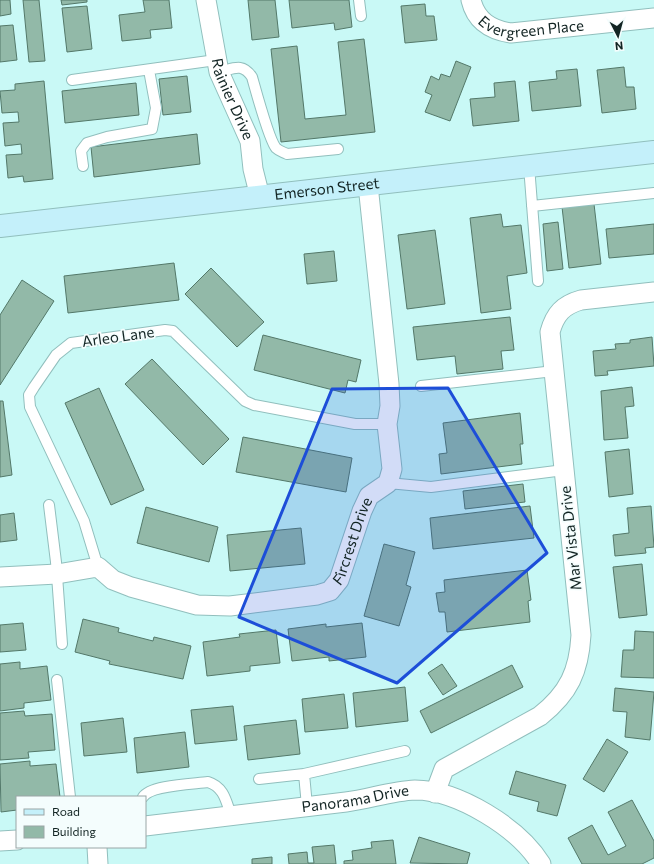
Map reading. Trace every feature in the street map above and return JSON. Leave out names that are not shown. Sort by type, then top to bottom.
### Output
[{"type":"main road","name":"Emerson Street","points":[[0,226],[654,152]]},
{"type":"street","name":"Rainier Drive","points":[[206,0],[217,66],[250,141],[260,197]]},
{"type":"street","name":"Evergreen Place","points":[[471,0],[477,15],[487,25],[498,31],[511,33],[654,18]]},
{"type":"street","points":[[368,185],[389,384],[390,406],[386,424],[392,469],[388,483]]},
{"type":"street","name":"Mar Vista Drive","points":[[435,793],[444,769],[540,716],[562,696],[573,677],[580,656],[581,635],[550,332],[553,321],[560,310],[569,304],[581,300],[654,292]]},
{"type":"street","name":"Fircrest Drive","points":[[98,567],[114,580],[130,587],[197,605],[230,606],[317,595],[330,591],[338,580],[362,511],[369,496],[388,483]]},
{"type":"street","points":[[0,577],[57,574],[98,567]]},
{"type":"street","name":"Panorama Drive","points":[[146,826],[359,800],[415,790],[435,793],[471,806],[496,818],[530,847],[541,864]]},
{"type":"street","points":[[0,841],[16,840]]},
{"type":"street","points":[[97,848],[98,864]]},
{"type":"lane","points":[[360,0],[361,16]]},
{"type":"lane","points":[[72,80],[149,70],[217,66],[241,67],[247,70],[252,78],[275,147],[287,154],[338,149]]},
{"type":"lane","points":[[83,166],[81,151],[87,143],[106,137],[152,129],[156,108],[149,70]]},
{"type":"lane","points":[[529,166],[538,281]]},
{"type":"lane","points":[[532,206],[654,193]]},
{"type":"lane","name":"Arleo Lane","points":[[98,567],[84,521],[30,407],[29,395],[34,386],[56,356],[70,344],[165,330],[173,331],[245,401],[254,405],[355,424],[386,424]]},
{"type":"lane","points":[[421,386],[554,371]]},
{"type":"lane","points":[[388,483],[431,487],[564,470]]},
{"type":"lane","points":[[49,505],[57,574],[62,644]]},
{"type":"lane","points":[[57,680],[70,796]]},
{"type":"lane","points":[[259,779],[304,774],[405,751]]},
{"type":"lane","points":[[304,774],[307,806]]},
{"type":"lane","points":[[144,796],[145,793],[155,789],[208,782],[216,784],[223,792],[231,815]]},
{"type":"highlighted area","points":[[448,388],[547,553],[397,683],[239,617],[332,389]]},
{"type":"building","points":[[0,0],[10,0],[11,14],[0,16]]},
{"type":"building","points":[[23,0],[39,0],[45,61],[29,62]]},
{"type":"building","points":[[61,0],[87,0],[87,2],[62,5]]},
{"type":"building","points":[[143,0],[169,0],[172,28],[150,30],[151,38],[122,41],[119,15],[145,12]]},
{"type":"building","points":[[248,0],[275,0],[279,37],[252,40]]},
{"type":"building","points":[[289,0],[349,0],[352,27],[335,30],[334,23],[292,28]]},
{"type":"building","points":[[425,4],[426,16],[434,16],[437,40],[405,43],[401,6]]},
{"type":"building","points":[[87,6],[92,49],[67,52],[62,8]]},
{"type":"building","points":[[13,25],[17,60],[0,62],[0,26]]},
{"type":"building","points":[[364,39],[375,132],[281,142],[271,49],[297,46],[305,119],[346,115],[338,42]]},
{"type":"building","points":[[456,61],[471,67],[450,121],[425,112],[432,95],[425,92],[431,76],[439,80],[441,74],[450,77]]},
{"type":"building","points":[[624,67],[626,87],[634,87],[636,109],[602,113],[597,70]]},
{"type":"building","points":[[577,69],[581,106],[532,111],[529,82],[557,79],[556,71]]},
{"type":"building","points":[[187,76],[191,112],[163,115],[159,79]]},
{"type":"building","points":[[44,81],[53,179],[24,182],[23,176],[8,178],[6,155],[22,154],[21,144],[5,146],[3,123],[19,122],[18,112],[2,113],[0,91],[15,90],[15,84]]},
{"type":"building","points":[[515,81],[519,121],[473,126],[470,99],[495,97],[494,83]]},
{"type":"building","points":[[136,83],[139,115],[65,123],[62,91]]},
{"type":"building","points":[[197,134],[200,164],[94,177],[91,147]]},
{"type":"building","points":[[594,204],[601,264],[569,268],[562,207]]},
{"type":"building","points":[[501,214],[503,227],[521,225],[527,273],[507,276],[511,309],[481,313],[470,218]]},
{"type":"building","points":[[558,222],[563,269],[547,271],[543,224]]},
{"type":"building","points":[[654,224],[654,254],[609,258],[606,229]]},
{"type":"building","points":[[435,230],[445,304],[407,309],[398,235]]},
{"type":"building","points":[[334,251],[337,281],[307,284],[304,254]]},
{"type":"building","points":[[174,263],[179,300],[68,313],[64,276]]},
{"type":"building","points":[[211,268],[264,322],[237,347],[185,294]]},
{"type":"building","points":[[22,280],[54,301],[0,385],[0,315]]},
{"type":"building","points":[[510,317],[514,350],[501,351],[503,369],[457,374],[455,356],[417,360],[413,327]]},
{"type":"building","points":[[263,335],[361,360],[356,382],[348,380],[345,393],[254,370]]},
{"type":"building","points":[[652,337],[654,366],[607,371],[608,375],[595,376],[593,351],[616,349],[615,344],[630,343],[630,340]]},
{"type":"building","points":[[152,359],[229,439],[203,465],[125,384]]},
{"type":"building","points":[[632,387],[634,406],[625,407],[628,438],[604,440],[601,391]]},
{"type":"building","points":[[99,388],[144,490],[111,505],[65,403]]},
{"type":"building","points":[[0,401],[3,401],[12,475],[0,477]]},
{"type":"building","points":[[520,413],[523,444],[520,444],[522,464],[441,474],[439,454],[447,453],[443,423]]},
{"type":"building","points":[[243,437],[352,458],[346,492],[236,472]]},
{"type":"building","points":[[629,449],[633,494],[609,497],[605,452]]},
{"type":"building","points":[[523,484],[525,502],[465,509],[463,491]]},
{"type":"building","points":[[530,506],[534,538],[433,549],[430,518]]},
{"type":"building","points":[[651,506],[654,547],[645,548],[646,553],[615,556],[613,535],[629,533],[627,508]]},
{"type":"building","points":[[146,507],[218,527],[209,562],[137,543]]},
{"type":"building","points":[[14,513],[17,540],[0,542],[0,515]]},
{"type":"building","points":[[301,528],[305,564],[230,571],[227,535]]},
{"type":"building","points":[[384,544],[415,552],[406,585],[411,587],[399,626],[364,616]]},
{"type":"building","points":[[642,564],[647,615],[619,618],[613,567]]},
{"type":"building","points":[[527,570],[531,600],[528,601],[530,622],[447,632],[445,612],[439,612],[436,593],[445,592],[444,580]]},
{"type":"building","points":[[83,619],[119,628],[118,632],[153,641],[154,637],[191,646],[183,679],[109,664],[110,661],[75,652]]},
{"type":"building","points":[[23,623],[26,650],[0,652],[0,625]]},
{"type":"building","points":[[362,623],[366,657],[329,661],[329,657],[292,661],[288,629],[326,624],[326,627]]},
{"type":"building","points":[[276,630],[280,663],[250,666],[250,671],[207,676],[203,642],[240,637],[239,634]]},
{"type":"building","points":[[635,631],[654,632],[654,678],[621,677],[623,650],[634,650]]},
{"type":"building","points":[[20,662],[20,669],[47,666],[51,700],[24,703],[24,708],[0,711],[0,664]]},
{"type":"building","points":[[442,664],[457,686],[443,695],[428,673]]},
{"type":"building","points":[[512,665],[523,687],[431,733],[420,711]]},
{"type":"building","points":[[405,687],[408,721],[356,727],[353,693]]},
{"type":"building","points":[[615,688],[654,692],[650,740],[625,737],[627,712],[613,711]]},
{"type":"building","points":[[344,694],[348,728],[305,732],[302,699]]},
{"type":"building","points":[[233,706],[237,740],[195,744],[191,710]]},
{"type":"building","points":[[24,711],[25,716],[52,714],[55,750],[28,752],[29,758],[0,760],[0,713]]},
{"type":"building","points":[[123,718],[127,752],[84,756],[81,723]]},
{"type":"building","points":[[296,720],[300,754],[248,760],[244,726]]},
{"type":"building","points":[[185,732],[189,767],[137,773],[134,738]]},
{"type":"building","points":[[607,739],[628,752],[604,792],[583,779]]},
{"type":"building","points":[[30,761],[30,766],[56,764],[60,796],[16,796],[16,810],[1,812],[0,764]]},
{"type":"building","points":[[516,771],[566,785],[557,816],[537,811],[539,802],[509,794]]},
{"type":"building","points":[[632,800],[654,841],[654,858],[642,864],[582,864],[568,838],[592,825],[608,855],[626,846],[608,812]]},
{"type":"building","points":[[419,837],[470,853],[467,864],[410,863]]},
{"type":"building","points":[[393,840],[396,864],[344,864],[344,861],[353,860],[352,851],[372,848],[371,842]]},
{"type":"building","points":[[334,845],[336,864],[289,864],[288,854],[307,852],[308,863],[314,863],[312,847]]},
{"type":"building","points":[[272,857],[272,864],[252,864],[252,859]]}]
